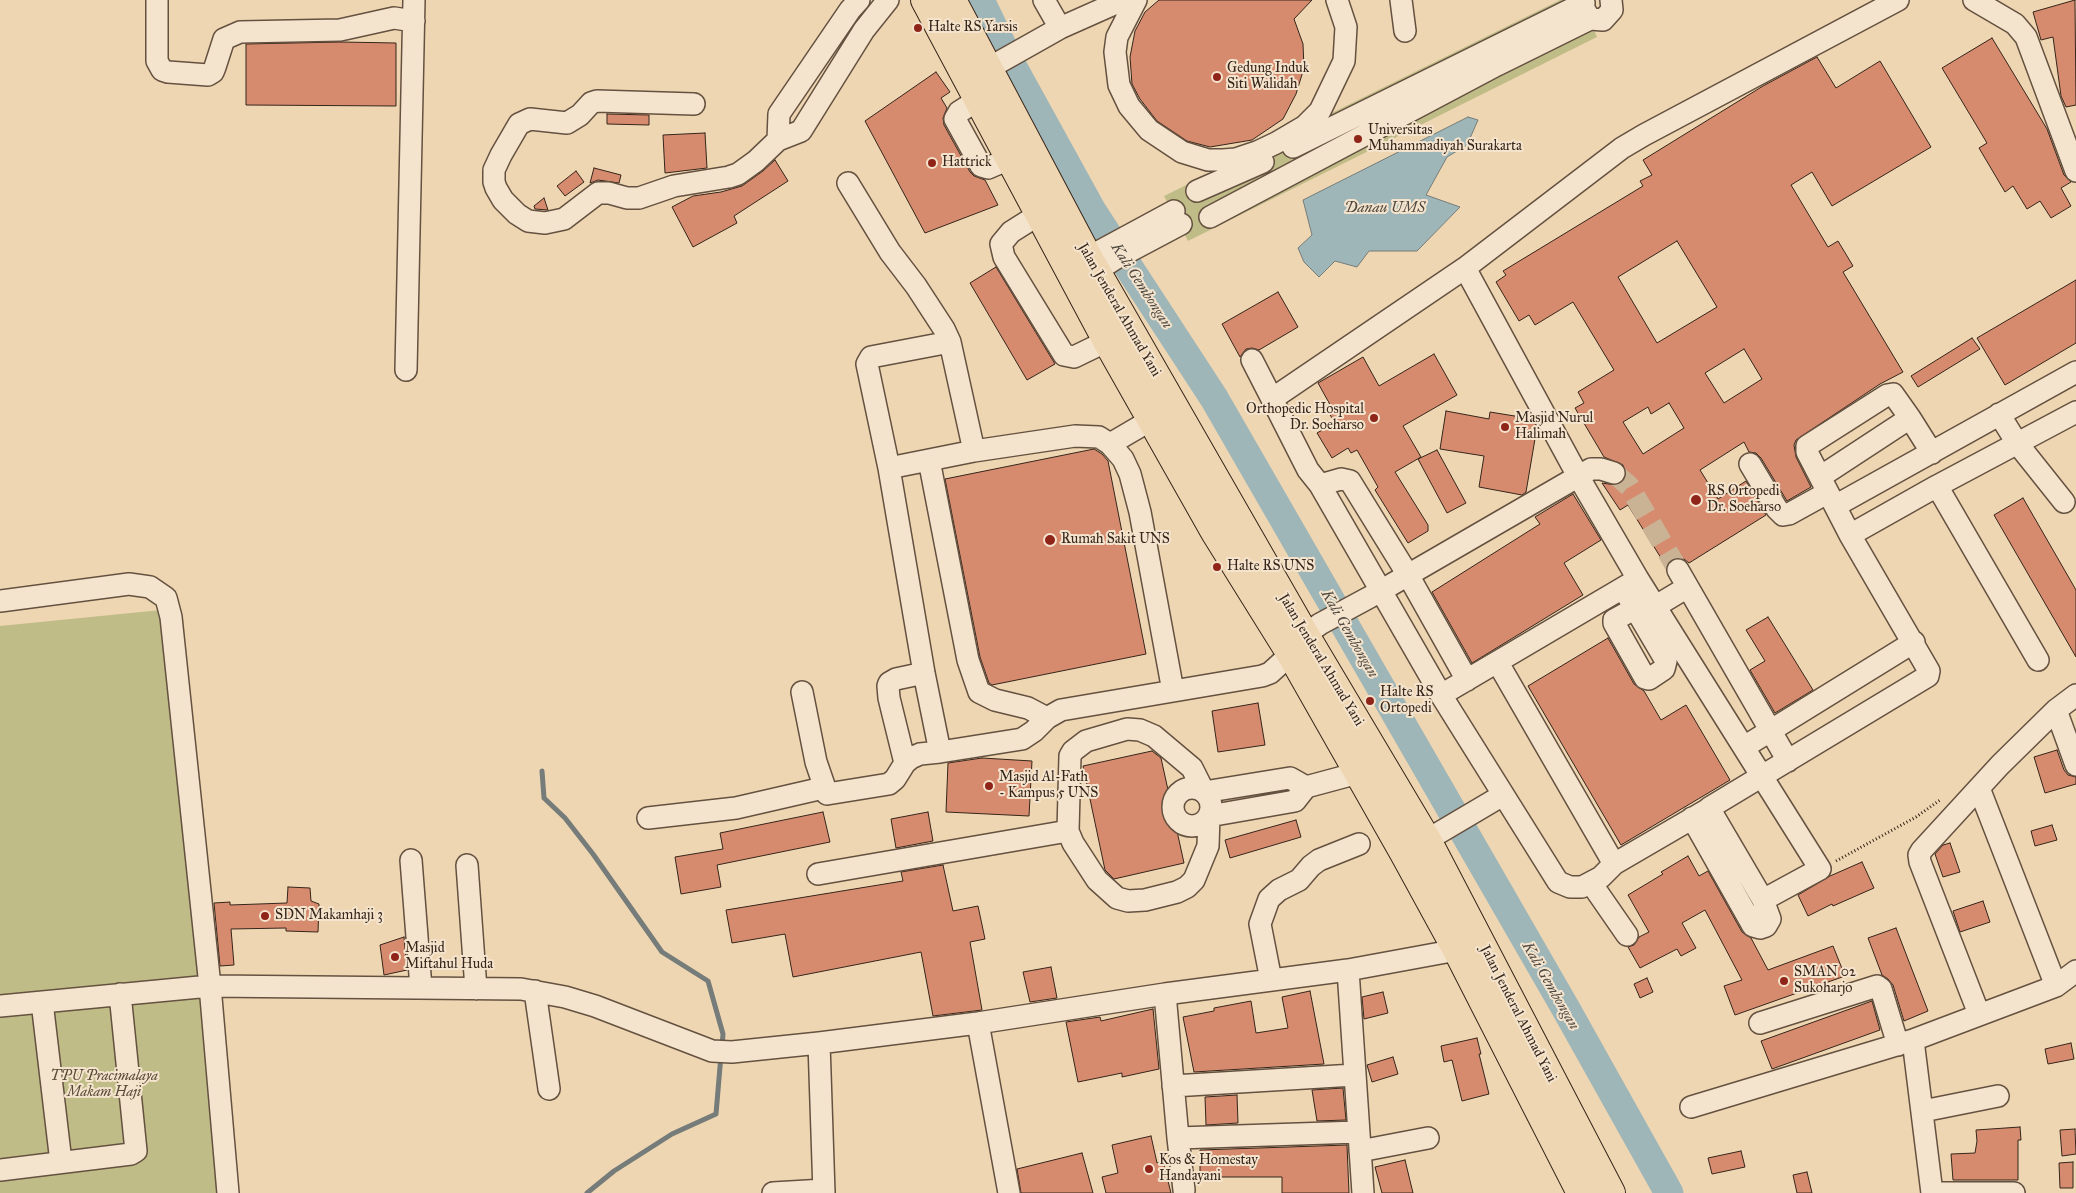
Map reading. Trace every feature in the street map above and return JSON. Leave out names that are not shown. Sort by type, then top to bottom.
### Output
[{"type":"highway","name":"Jalan Jenderal Ahmad Yani","points":[[925,0],[1038,215],[1092,264],[1107,341],[1151,420],[1305,638],[1469,945],[1554,1086],[1611,1193]]},
{"type":"highway","name":"Jalan Jenderal Ahmad Yani","points":[[952,0],[995,65],[1092,264],[1226,525]]},
{"type":"highway","name":"Jalan Jenderal Ahmad Yani","points":[[1305,638],[1358,773],[1416,847]]},
{"type":"highway","name":"Jalan Jenderal Ahmad Yani","points":[[1469,945],[1581,1193]]},
{"type":"street","points":[[157,0],[157,61],[162,70],[208,75],[213,72],[224,39],[240,32],[340,30],[394,18],[414,10],[406,370]]},
{"type":"street","points":[[778,140],[779,114],[850,10],[859,0]]},
{"type":"street","points":[[694,104],[596,101],[567,123],[530,119],[519,124],[500,155],[494,170],[496,188],[506,205],[522,218],[540,223],[564,219],[598,193],[639,198],[674,186],[730,177],[746,169],[778,140],[801,131],[864,30],[888,0]]},
{"type":"street","points":[[1044,0],[1060,28]]},
{"type":"street","points":[[995,65],[1036,43],[1092,6],[1123,0]]},
{"type":"street","points":[[1136,0],[1117,37],[1115,52],[1119,86],[1128,106],[1140,122],[1182,152],[1208,160],[1259,157],[1305,126],[1320,111],[1344,61],[1346,27],[1337,0]]},
{"type":"street","points":[[1401,0],[1405,31]]},
{"type":"street","points":[[1586,7],[1598,21],[1607,18],[1612,10],[1611,0]]},
{"type":"street","points":[[1272,399],[1465,268],[1610,157],[1644,134],[1898,0]]},
{"type":"street","points":[[1974,0],[2015,24],[2026,37],[2076,172]]},
{"type":"street","points":[[1197,191],[1259,157],[1586,7]]},
{"type":"street","points":[[1210,217],[1497,65],[1586,7]]},
{"type":"street","points":[[848,183],[890,252],[938,318],[950,342],[974,452]]},
{"type":"street","points":[[1197,191],[1209,200],[1211,211],[1207,222],[1192,228],[1178,218],[1176,201],[1182,193],[1197,191]]},
{"type":"street","points":[[1038,215],[1011,232],[1001,244],[1004,258],[1064,355],[1074,357],[1107,341]]},
{"type":"street","points":[[1092,264],[1178,218]]},
{"type":"street","points":[[1465,268],[1578,476],[1631,584],[1634,609]]},
{"type":"street","points":[[940,752],[868,361],[871,357],[950,342]]},
{"type":"street","points":[[1252,360],[1308,470],[1320,485],[1376,594],[1441,695],[1499,798],[1558,882],[1570,887],[1582,887],[1591,883],[1601,877],[1614,864],[1928,676],[1929,671],[1914,642],[1850,535],[1827,492],[1807,452],[1807,446],[1887,394],[1894,394],[1932,453]]},
{"type":"street","points":[[1750,464],[1777,509],[1783,515],[1789,514],[1827,492],[1932,453],[2076,372]]},
{"type":"street","points":[[1850,535],[2076,412]]},
{"type":"street","points":[[1999,414],[2017,443],[2064,502]]},
{"type":"street","points":[[1827,492],[1910,418]]},
{"type":"street","points":[[1110,444],[1151,420]]},
{"type":"street","points":[[889,468],[1075,436],[1099,437],[1110,444],[1123,460],[1130,474],[1140,512],[1173,691]]},
{"type":"street","points":[[928,460],[968,660],[978,692],[995,700],[1028,708],[1047,718]]},
{"type":"street","points":[[802,692],[823,788],[827,794],[832,795],[889,784],[896,779],[905,763],[917,755],[1022,739],[1034,731],[1047,718],[1061,710],[1262,676],[1270,673],[1305,638],[1408,575],[1578,476],[1596,468],[1614,473]]},
{"type":"street","points":[[1320,485],[1341,479],[1350,481],[1408,575],[1467,680]]},
{"type":"street","points":[[1937,486],[2038,660]]},
{"type":"street","points":[[1656,606],[1682,579],[1788,761]]},
{"type":"street","points":[[0,601],[129,584],[150,587],[166,598],[171,617],[210,986],[228,1193]]},
{"type":"street","points":[[1631,584],[1656,606],[1820,869],[1763,900]]},
{"type":"street","points":[[1441,695],[1631,584]]},
{"type":"street","points":[[1744,747],[1914,642]]},
{"type":"street","points":[[1498,663],[1614,864]]},
{"type":"street","points":[[905,763],[889,698],[888,686],[896,679],[924,673]]},
{"type":"street","points":[[1979,1014],[1920,862],[1919,855],[2000,765],[2056,710],[2076,695]]},
{"type":"street","points":[[2056,710],[2076,765]]},
{"type":"street","points":[[1127,729],[1140,730],[1154,736],[1192,768],[1204,792],[1210,799],[1211,808],[1208,846],[1194,880],[1187,887],[1177,892],[1145,900],[1128,901],[1117,898],[1097,880],[1073,843],[1068,831],[1070,756],[1076,747],[1081,744],[1113,733],[1127,729]]},
{"type":"street","points":[[1306,787],[1290,778],[1204,792],[1197,788],[1188,788],[1180,791],[1175,798],[1173,806],[1174,815],[1187,826],[1196,826],[1204,823],[1209,816],[1295,802],[1306,787],[1358,773]]},
{"type":"street","points":[[648,818],[736,808],[823,788]]},
{"type":"street","points":[[1979,788],[2056,986]]},
{"type":"street","points":[[1416,847],[1499,798]]},
{"type":"street","points":[[1700,813],[1763,900],[1769,915],[1769,922],[1763,927],[1756,928],[1753,926],[1700,813]]},
{"type":"street","points":[[818,874],[1068,831]]},
{"type":"street","points":[[1271,980],[1260,924],[1270,899],[1279,890],[1299,880],[1319,860],[1359,844]]},
{"type":"street","points":[[411,860],[421,988]]},
{"type":"street","points":[[467,865],[476,989]]},
{"type":"street","points":[[1591,883],[1627,935]]},
{"type":"street","points":[[0,1006],[210,986],[535,991],[566,997],[595,1006],[722,1052],[819,1043],[978,1023],[1165,994],[1348,970],[1469,945]]},
{"type":"street","points":[[1348,970],[1363,1193]]},
{"type":"street","points":[[1691,1107],[1906,1042],[2056,986],[2076,971]]},
{"type":"street","points":[[1760,1024],[1877,986],[1881,989],[1906,1042],[1923,1111],[1932,1193],[2014,1193]]},
{"type":"street","points":[[535,991],[549,1089]]},
{"type":"street","points":[[0,1170],[131,1154],[136,1151],[120,994]]},
{"type":"street","points":[[1165,994],[1184,1190]]},
{"type":"street","points":[[42,1002],[61,1162]]},
{"type":"street","points":[[978,1023],[1009,1193]]},
{"type":"street","points":[[773,1193],[824,1192],[819,1043]]},
{"type":"street","points":[[1174,1086],[1354,1075]]},
{"type":"street","points":[[1923,1111],[1998,1096]]},
{"type":"street","points":[[1178,1138],[1359,1142],[1428,1138]]},
{"type":"path","points":[[1820,869],[1916,817],[1945,796]]},
{"type":"green space","points":[[1560,0],[1581,0],[1597,37],[1188,241],[1164,196]]},
{"type":"green space","name":"TPU Pracimalaya Makam Haji","points":[[161,610],[219,1193],[0,1193],[0,626]]},
{"type":"water","name":"Danau UMS","points":[[1468,117],[1478,120],[1467,145],[1447,157],[1426,195],[1460,207],[1417,251],[1369,251],[1357,267],[1335,261],[1319,277],[1304,262],[1298,248],[1312,235],[1303,200]]},
{"type":"building","name":"Gedung Induk Siti Walidah","points":[[1159,0],[1312,0],[1294,19],[1303,44],[1304,68],[1296,94],[1283,119],[1252,140],[1210,147],[1187,141],[1157,121],[1140,99],[1132,84],[1130,57],[1135,31],[1145,12]]},
{"type":"building","points":[[2075,0],[2076,105],[2066,107],[2061,96],[2053,37],[2041,40],[2033,12]]},
{"type":"building","points":[[1992,38],[2047,129],[2064,175],[2071,182],[2061,188],[2071,206],[2051,218],[2040,201],[2027,209],[2013,186],[2005,192],[1979,148],[1987,143],[1942,68]]},
{"type":"building","points":[[396,43],[396,106],[246,105],[246,44]]},
{"type":"building","points":[[1817,57],[1836,88],[1880,61],[1931,147],[1832,206],[1812,172],[1791,185],[1828,247],[1838,241],[1853,266],[1843,272],[1903,372],[1880,384],[1796,440],[1794,445],[1796,457],[1811,487],[1787,501],[1761,458],[1756,453],[1749,452],[1744,442],[1700,470],[1718,499],[1746,481],[1766,515],[1689,563],[1684,559],[1678,558],[1671,559],[1666,566],[1628,505],[1620,510],[1602,483],[1616,485],[1622,482],[1626,476],[1623,465],[1604,457],[1575,408],[1584,403],[1578,392],[1614,370],[1573,302],[1535,325],[1529,315],[1519,321],[1496,282],[1506,275],[1503,271],[1643,186],[1640,181],[1652,175],[1643,160],[1763,86]],"holes":[[[1677,241],[1717,307],[1657,343],[1618,277]],[[1744,349],[1762,379],[1724,403],[1705,373]],[[1669,403],[1684,428],[1643,454],[1623,422],[1648,407],[1651,414]]]},
{"type":"building","name":"Hattrick","points":[[936,72],[950,92],[941,98],[947,108],[943,118],[944,125],[970,172],[974,176],[985,180],[998,205],[925,233],[865,121]]},
{"type":"building","points":[[607,114],[649,115],[649,125],[607,124]]},
{"type":"building","points":[[705,133],[707,168],[665,173],[663,135]]},
{"type":"building","points":[[775,160],[788,181],[734,216],[737,223],[693,247],[672,207],[693,196],[721,192],[742,186]]},
{"type":"building","points":[[594,168],[621,175],[619,183],[598,180],[590,183]]},
{"type":"building","points":[[576,171],[584,182],[565,196],[557,186]]},
{"type":"building","points":[[544,198],[548,210],[535,209],[534,206]]},
{"type":"building","points":[[996,267],[1055,364],[1027,380],[970,283]]},
{"type":"building","points":[[2076,280],[2076,343],[2005,385],[1977,338]]},
{"type":"building","points":[[1278,292],[1298,327],[1259,350],[1246,349],[1240,357],[1222,324]]},
{"type":"building","points":[[1972,338],[1980,349],[1918,387],[1911,376]]},
{"type":"building","name":"Orthopedic Hospital Dr. Soeharso","points":[[1434,354],[1457,395],[1403,426],[1421,457],[1395,472],[1428,525],[1428,531],[1408,543],[1375,490],[1378,487],[1357,450],[1351,453],[1348,448],[1332,458],[1317,433],[1335,423],[1329,413],[1333,410],[1318,383],[1363,357],[1379,386]]},
{"type":"building","points":[[1446,411],[1489,419],[1490,412],[1533,419],[1537,427],[1526,492],[1522,495],[1479,487],[1484,456],[1440,449]]},
{"type":"building","points":[[1094,449],[1108,461],[1146,654],[992,685],[989,683],[980,657],[945,479]]},
{"type":"building","points":[[1437,450],[1466,503],[1447,513],[1418,459]]},
{"type":"building","points":[[1573,494],[1601,540],[1564,563],[1583,595],[1472,663],[1432,592],[1540,524],[1535,517]]},
{"type":"building","points":[[2023,498],[2076,590],[2076,657],[1994,515]]},
{"type":"building","points":[[1768,617],[1813,690],[1775,713],[1750,670],[1765,661],[1746,630]]},
{"type":"building","points":[[1608,638],[1634,684],[1644,691],[1661,720],[1686,705],[1730,780],[1621,845],[1528,686]]},
{"type":"building","points":[[1258,703],[1265,745],[1218,752],[1212,711]]},
{"type":"building","points":[[2057,750],[2064,770],[2068,775],[2076,777],[2076,784],[2045,793],[2034,757]]},
{"type":"building","points":[[1152,751],[1161,758],[1184,863],[1114,879],[1105,870],[1083,766]]},
{"type":"building","name":"Masjid Al-Fath - Kampus 5 UNS","points":[[982,758],[1032,761],[1029,816],[946,812],[948,763]]},
{"type":"building","points":[[823,812],[830,842],[717,865],[721,887],[681,894],[675,857],[723,849],[720,833]]},
{"type":"building","points":[[928,812],[933,841],[896,848],[891,819]]},
{"type":"building","points":[[1296,820],[1301,837],[1230,858],[1225,840]]},
{"type":"building","points":[[2052,825],[2057,840],[2035,846],[2031,831]]},
{"type":"building","points":[[1950,843],[1960,872],[1943,877],[1935,854],[1943,845]]},
{"type":"building","points":[[1688,856],[1699,876],[1708,871],[1742,932],[1751,938],[1768,970],[1833,946],[1845,976],[1735,1015],[1724,986],[1742,980],[1705,910],[1682,923],[1696,948],[1681,956],[1677,949],[1640,968],[1628,947],[1634,945],[1639,937],[1649,932],[1628,895]]},
{"type":"building","points":[[1862,862],[1874,888],[1833,906],[1832,904],[1808,916],[1798,895],[1830,876]]},
{"type":"building","points":[[943,865],[953,911],[978,906],[985,939],[970,942],[982,1010],[933,1016],[921,952],[793,977],[785,934],[732,943],[726,910],[903,881],[901,872]]},
{"type":"building","name":"SDN Makamhaji 3","points":[[288,887],[310,888],[311,901],[319,904],[318,932],[286,931],[286,928],[231,929],[234,965],[220,966],[214,903],[230,902],[230,905],[287,903]]},
{"type":"building","points":[[1983,901],[1990,922],[1960,932],[1953,911]]},
{"type":"building","points":[[1896,928],[1928,1011],[1904,1021],[1893,985],[1882,975],[1868,938]]},
{"type":"building","name":"Masjid Miftahul Huda","points":[[404,937],[407,970],[384,975],[380,945]]},
{"type":"building","points":[[1051,967],[1057,998],[1030,1002],[1023,972]]},
{"type":"building","points":[[1647,978],[1653,992],[1640,998],[1634,984]]},
{"type":"building","points":[[1310,991],[1324,1064],[1194,1072],[1183,1017],[1214,1011],[1214,1008],[1251,1001],[1256,1033],[1288,1028],[1282,997]]},
{"type":"building","points":[[1383,992],[1388,1013],[1364,1019],[1362,997]]},
{"type":"building","points":[[1872,1001],[1880,1030],[1772,1069],[1761,1041]]},
{"type":"building","points":[[1153,1009],[1159,1069],[1122,1077],[1122,1073],[1078,1082],[1066,1022],[1100,1017],[1101,1021]]},
{"type":"building","points":[[1477,1038],[1489,1094],[1462,1101],[1452,1060],[1444,1062],[1441,1046]]},
{"type":"building","points":[[2071,1043],[2074,1059],[2048,1064],[2045,1049]]},
{"type":"building","points":[[1393,1057],[1398,1074],[1372,1082],[1367,1065]]},
{"type":"building","points":[[1343,1088],[1346,1120],[1317,1121],[1312,1090]]},
{"type":"building","points":[[1237,1095],[1238,1123],[1206,1125],[1205,1097]]},
{"type":"building","points":[[2020,1127],[2021,1140],[2018,1140],[2018,1180],[1953,1180],[1951,1154],[1975,1153],[1976,1130]]},
{"type":"building","points":[[2075,1129],[2076,1154],[2062,1156],[2060,1130]]},
{"type":"building","points":[[1151,1136],[1157,1163],[1163,1161],[1171,1193],[1106,1193],[1102,1177],[1118,1173],[1112,1145]]},
{"type":"building","points":[[1347,1145],[1349,1193],[1282,1193],[1282,1177],[1200,1177],[1200,1150]]},
{"type":"building","points":[[1741,1151],[1745,1167],[1712,1174],[1708,1158]]},
{"type":"building","points":[[1082,1153],[1093,1193],[1021,1193],[1017,1169]]},
{"type":"building","points":[[1405,1160],[1413,1193],[1382,1193],[1375,1167]]},
{"type":"building","points":[[2073,1162],[2073,1188],[2060,1188],[2059,1163]]},
{"type":"building","points":[[1807,1172],[1812,1193],[1797,1193],[1793,1175]]},
{"type":"waterway","name":"Kali Gembongan","points":[[980,0],[1011,64],[1092,211],[1214,398],[1566,1009],[1669,1193]]},
{"type":"waterway","points":[[542,771],[544,798],[565,818],[593,854],[662,952],[708,981],[723,1034],[722,1047]]},
{"type":"waterway","points":[[587,1193],[614,1171],[672,1134],[716,1114],[721,1055]]},
{"type":"tunnel","points":[[1614,473],[1629,486],[1678,570]]},
{"type":"place","name":"Halte RS Yarsis","points":[[918,28]]},
{"type":"place","name":"Gedung Induk Siti Walidah","points":[[1217,77]]},
{"type":"place","name":"Universitas Muhammadiyah Surakarta","points":[[1358,139]]},
{"type":"place","name":"Hattrick","points":[[932,163]]},
{"type":"place","name":"Orthopedic Hospital Dr. Soeharso","points":[[1374,418]]},
{"type":"place","name":"Masjid Nurul Halimah","points":[[1505,427]]},
{"type":"place","name":"RS Ortopedi Dr. Soeharso","points":[[1696,500]]},
{"type":"place","name":"Rumah Sakit UNS","points":[[1050,540]]},
{"type":"place","name":"Halte RS UNS","points":[[1217,567]]},
{"type":"place","name":"Halte RS Ortopedi","points":[[1370,701]]},
{"type":"place","name":"Masjid Al-Fath - Kampus 5 UNS","points":[[989,786]]},
{"type":"place","name":"SDN Makamhaji 3","points":[[265,916]]},
{"type":"place","name":"Masjid Miftahul Huda","points":[[395,957]]},
{"type":"place","name":"SMAN 02 Sukoharjo","points":[[1784,981]]},
{"type":"place","name":"Kos & Homestay Handayani","points":[[1149,1169]]}]
